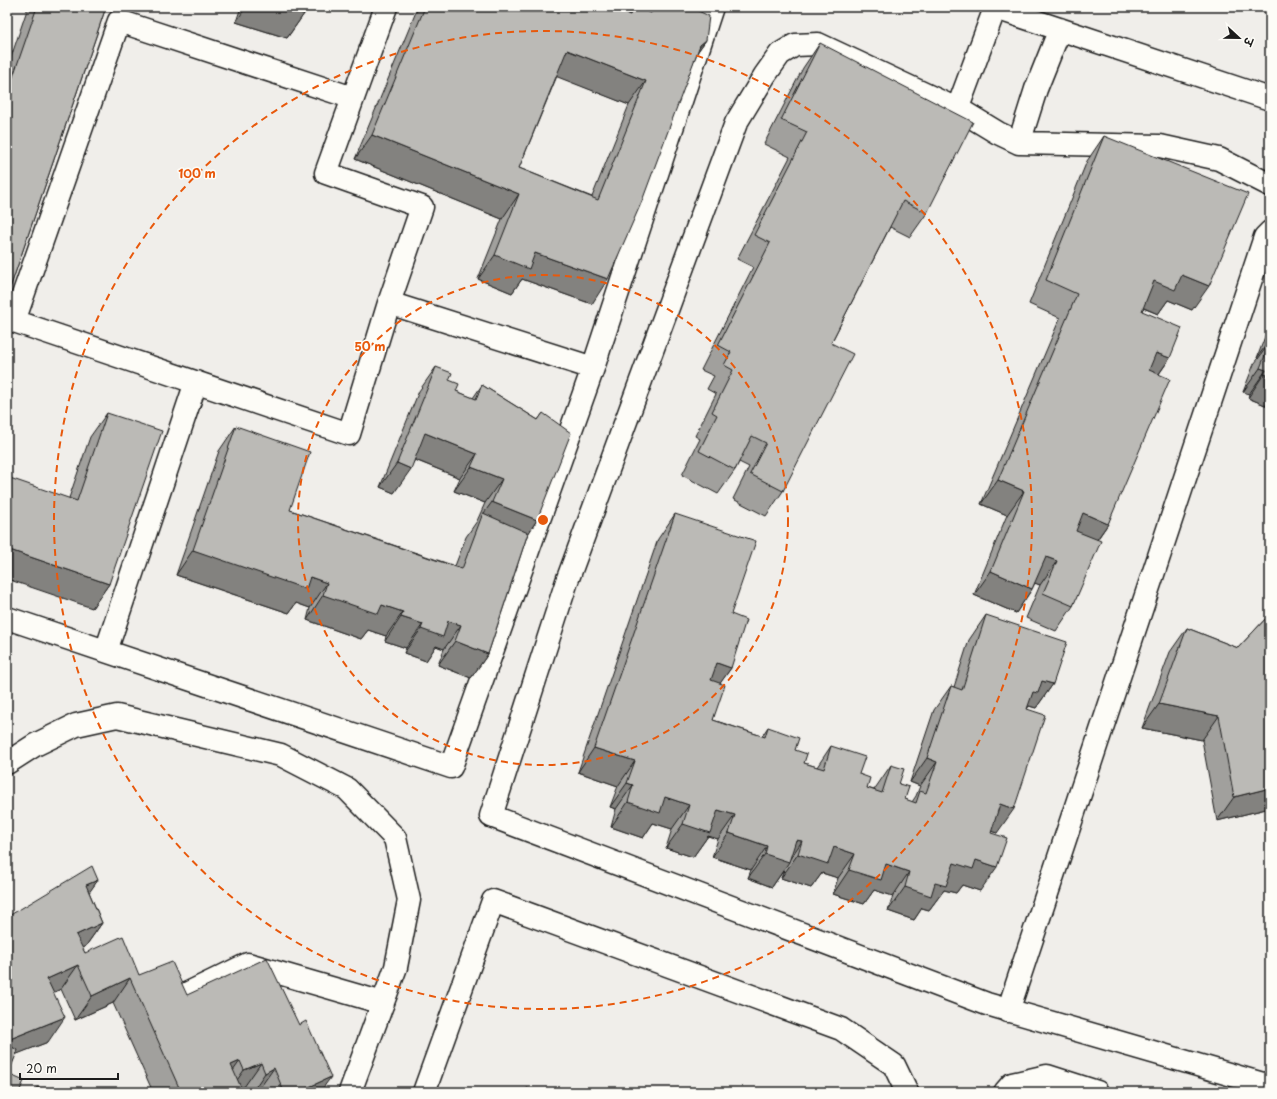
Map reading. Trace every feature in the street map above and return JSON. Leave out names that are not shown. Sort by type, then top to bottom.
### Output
[{"type":"street","points":[[352,98],[119,21],[14,321],[349,434],[389,303],[422,207],[326,173],[386,7]]},
{"type":"street","points":[[7,618],[451,767],[593,368],[712,7]]},
{"type":"street","points":[[957,110],[994,7],[1270,99]]},
{"type":"street","points":[[1019,143],[1036,89],[1060,29]]},
{"type":"street","points":[[1270,185],[1219,159],[1160,146],[1019,143],[957,110],[818,44],[795,45],[780,54],[765,75],[736,123],[567,581],[491,816],[1008,1011],[1270,1086]]},
{"type":"street","points":[[1008,1011],[1265,237],[1270,232]]},
{"type":"street","points":[[389,303],[593,368]]},
{"type":"street","points":[[106,651],[196,382]]},
{"type":"street","points":[[7,762],[35,745],[76,725],[117,716],[281,755],[347,789],[395,838],[409,900],[396,967],[350,1092]]},
{"type":"street","points":[[424,1092],[493,901],[841,1029],[894,1065],[907,1092]]},
{"type":"street","points":[[174,1000],[248,964],[383,1003]]},
{"type":"street","points":[[1005,1092],[1012,1084],[1047,1076],[1097,1092]]},
{"type":"building","points":[[37,7],[106,7],[7,297],[7,94]]},
{"type":"building","points":[[283,7],[307,7],[304,14]]},
{"type":"building","points":[[425,7],[615,7],[614,9],[630,15],[633,7],[637,7],[651,13],[653,7],[690,7],[709,16],[706,40],[700,45],[642,201],[608,279],[535,253],[529,269],[495,255],[519,194],[372,135]],"holes":[[[567,50],[646,81],[598,200],[519,168]]]},
{"type":"building","points":[[820,43],[973,122],[927,213],[903,201],[831,343],[853,354],[783,491],[750,474],[766,443],[752,436],[735,470],[699,451],[717,415],[712,412],[733,370],[724,365],[731,352],[718,345],[770,243],[754,235],[807,132],[781,120]]},
{"type":"building","points":[[1104,136],[1248,194],[1209,286],[1182,275],[1175,290],[1154,281],[1142,311],[1182,328],[1170,358],[1156,353],[1149,370],[1170,379],[1108,524],[1083,513],[1076,531],[1101,541],[1073,606],[1043,593],[1057,561],[1046,557],[1032,589],[991,571],[1024,491],[998,480],[1077,294],[1046,280]]},
{"type":"building","points":[[1270,343],[1270,376],[1264,374],[1266,370],[1260,368]]},
{"type":"building","points":[[436,367],[452,373],[449,380],[459,384],[456,391],[476,399],[482,385],[538,420],[543,413],[571,433],[537,520],[492,502],[502,479],[471,467],[477,454],[425,433],[411,469],[397,463]]},
{"type":"building","points":[[107,413],[162,431],[109,584],[7,549],[7,477],[77,501]]},
{"type":"building","points":[[236,426],[310,452],[290,510],[462,569],[483,513],[528,533],[488,654],[455,641],[461,625],[448,621],[443,637],[421,629],[423,624],[401,617],[403,612],[382,605],[378,614],[323,595],[327,583],[310,577],[306,589],[193,550]]},
{"type":"building","points":[[675,514],[756,541],[731,614],[746,620],[731,668],[717,663],[711,680],[725,685],[713,720],[765,737],[768,727],[799,738],[795,750],[807,754],[804,763],[824,769],[831,746],[865,757],[859,774],[870,778],[867,788],[882,793],[891,765],[904,769],[899,784],[909,787],[905,799],[916,803],[920,791],[926,793],[937,762],[927,758],[951,686],[962,690],[986,615],[1067,642],[1053,684],[1042,681],[1038,693],[1033,692],[1027,709],[1045,715],[1014,809],[1000,804],[991,833],[1007,838],[997,867],[976,860],[973,869],[954,863],[946,886],[935,883],[931,896],[905,887],[909,872],[886,864],[881,880],[849,870],[855,854],[834,847],[828,864],[798,854],[802,841],[796,840],[789,862],[765,854],[767,846],[729,833],[735,815],[718,810],[710,833],[683,824],[689,805],[665,797],[660,813],[628,802],[633,785],[627,783],[635,761],[594,748]]},
{"type":"building","points":[[1270,614],[1270,788],[1234,797],[1219,716],[1159,704],[1187,628],[1238,648]]},
{"type":"building","points":[[92,866],[98,880],[86,885],[102,923],[76,935],[85,953],[123,936],[139,975],[172,962],[187,995],[267,958],[299,1025],[306,1021],[331,1077],[298,1092],[288,1092],[287,1090],[284,1092],[274,1068],[265,1073],[261,1063],[244,1070],[240,1061],[231,1065],[243,1092],[181,1092],[130,978],[92,996],[78,965],[47,979],[65,1017],[10,1039],[7,1033],[7,917]]},
{"type":"building","points":[[7,1045],[18,1050],[8,1074],[24,1081],[19,1092],[7,1092]]},
{"type":"building","points":[[37,1087],[49,1092],[35,1092]]},
{"type":"building","points":[[527,1088],[537,1092],[525,1092]]}]
